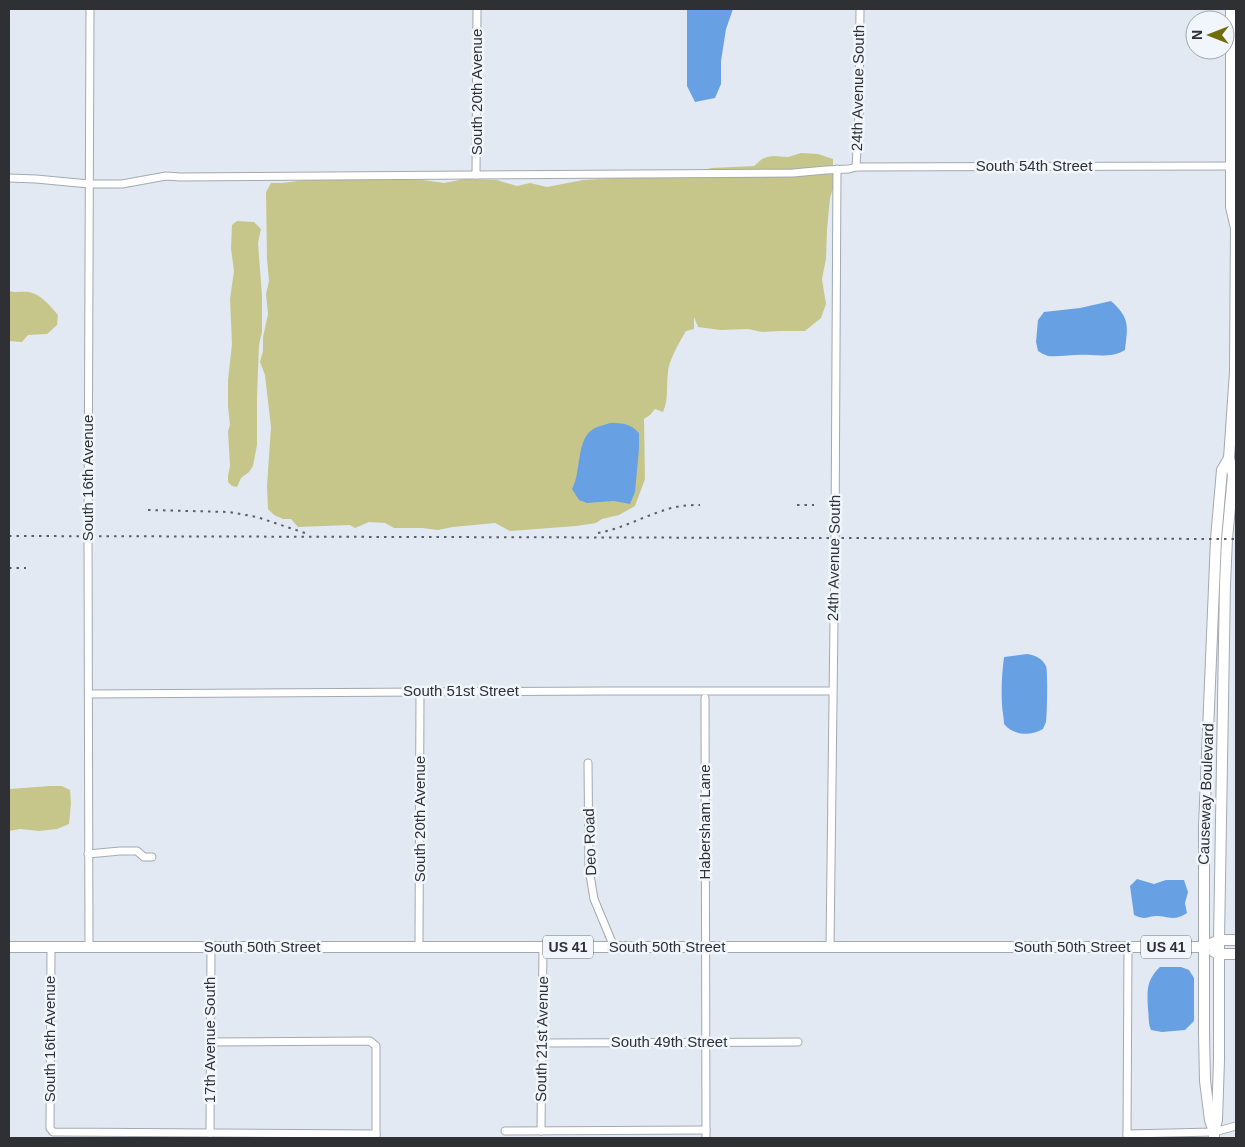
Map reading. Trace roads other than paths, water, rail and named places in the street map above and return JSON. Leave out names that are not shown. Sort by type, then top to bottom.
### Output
[{"type":"main road","name":"Causeway Boulevard","points":[[1214,1135],[1217,1120],[1219,1060],[1224,584],[1232,475],[1229,458],[1235,372],[1236,228],[1230,207],[1233,60]]},
{"type":"main road","points":[[1230,166],[1235,168],[1236,171],[1236,201]]},
{"type":"main road","name":"Causeway Boulevard","points":[[1214,1135],[1205,1081],[1204,827],[1216,539],[1222,470],[1229,458]]},
{"type":"main road","points":[[1211,645],[1215,652],[1216,661],[1213,718],[1214,724],[1218,729],[1222,730]]},
{"type":"main road","name":"South 50th Street","points":[[9,947],[1204,947],[1219,940],[1236,940]]},
{"type":"main road","name":"South 50th Street","points":[[1204,947],[1219,954],[1236,954]]},
{"type":"street","name":"South 16th Avenue","points":[[89,947],[90,9]]},
{"type":"street","name":"South 20th Avenue","points":[[476,175],[477,9]]},
{"type":"street","name":"24th Avenue South","points":[[856,167],[860,115],[860,9]]},
{"type":"street","name":"South 54th Street","points":[[9,178],[89,184],[122,184],[166,176],[793,174],[856,167],[1230,166]]},
{"type":"street","name":"24th Avenue South","points":[[830,947],[837,169]]},
{"type":"street","name":"South 20th Avenue","points":[[419,947],[420,691]]},
{"type":"street","name":"South 51st Street","points":[[89,694],[420,691],[832,691]]},
{"type":"street","name":"Habersham Lane","points":[[705,698],[706,1138]]},
{"type":"street","name":"Deo Road","points":[[588,763],[588,869],[594,898],[614,947]]},
{"type":"street","points":[[88,854],[137,851],[144,856],[152,857]]},
{"type":"street","name":"South 16th Avenue","points":[[51,947],[50,1128],[53,1132],[104,1135]]},
{"type":"street","name":"17th Avenue South","points":[[210,1133],[211,947]]},
{"type":"street","name":"South 21st Avenue","points":[[540,1131],[543,947]]},
{"type":"street","points":[[1128,947],[1127,1136],[1214,1135],[1236,1126]]},
{"type":"street","points":[[104,1135],[210,1133],[376,1136],[376,1046],[370,1041],[210,1042]]},
{"type":"street","name":"South 49th Street","points":[[541,1043],[798,1042]]},
{"type":"street","points":[[505,1131],[706,1130]]},
{"type":"water","points":[[687,9],[733,9],[726,29],[721,61],[721,84],[715,98],[695,102],[687,86]]},
{"type":"water","points":[[1111,301],[1125,318],[1127,335],[1125,350],[1108,355],[1055,356],[1048,356],[1038,351],[1036,342],[1038,320],[1044,312],[1080,308]]},
{"type":"water","points":[[610,423],[626,424],[639,433],[635,492],[630,504],[614,501],[587,503],[579,500],[572,489],[584,439],[595,428]]},
{"type":"water","points":[[1027,654],[1038,657],[1046,666],[1046,722],[1043,729],[1023,734],[1013,731],[1004,724],[1002,680],[1004,657]]},
{"type":"water","points":[[1137,879],[1154,884],[1166,880],[1184,880],[1188,892],[1185,903],[1187,913],[1173,918],[1158,916],[1144,918],[1134,915],[1130,886]]},
{"type":"water","points":[[1160,967],[1181,967],[1189,970],[1194,978],[1194,1021],[1185,1030],[1162,1032],[1151,1030],[1147,997],[1148,986],[1155,972]]},
{"type":"railway","points":[[598,533],[615,529],[669,509],[700,505]]},
{"type":"railway","points":[[797,505],[814,505]]},
{"type":"railway","points":[[148,510],[229,512],[257,517],[305,533]]},
{"type":"railway","points":[[9,536],[1236,539]]},
{"type":"railway","points":[[9,568],[26,568]]}]
